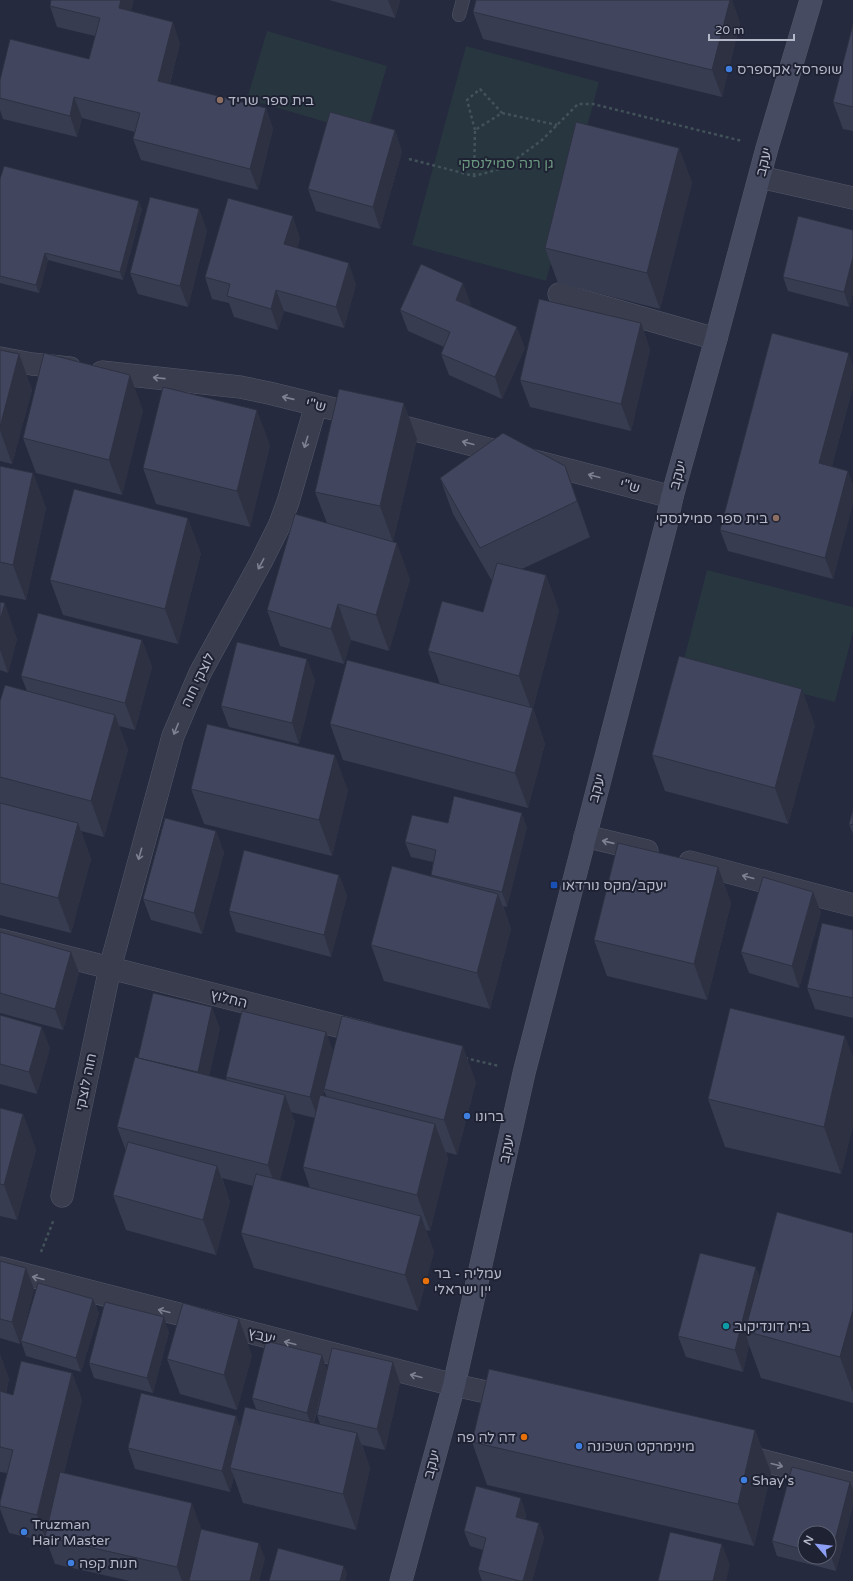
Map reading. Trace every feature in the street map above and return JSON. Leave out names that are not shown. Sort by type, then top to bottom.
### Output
[{"type":"street","name":"יעקב","points":[[401,1581],[454,1385],[524,1072],[664,533],[672,497],[767,148],[812,0]]},
{"type":"street","points":[[760,177],[853,198]]},
{"type":"street","points":[[559,294],[716,339]]},
{"type":"street","name":"ש\"י","points":[[0,358],[32,364],[240,387],[316,405],[672,497]]},
{"type":"street","name":"לוצקי חוה","points":[[110,968],[173,736],[200,673],[279,526],[288,502],[316,405]]},
{"type":"street","points":[[585,836],[853,905]]},
{"type":"street","name":"החלוץ","points":[[0,940],[390,1039]]},
{"type":"street","name":"חוה לוצקי","points":[[62,1196],[110,968]]},
{"type":"street","name":"יעבץ","points":[[0,1268],[454,1385],[530,1403]]},
{"type":"street","points":[[719,1449],[853,1484]]},
{"type":"lane","points":[[459,15],[463,0]]},
{"type":"path","points":[[474,176],[475,130],[467,100],[480,89],[502,113],[557,125]]},
{"type":"path","points":[[409,159],[474,176],[504,168],[542,140],[578,104],[593,104],[767,148]]},
{"type":"path","points":[[475,130],[502,113]]},
{"type":"path","points":[[459,1056],[524,1072]]},
{"type":"path","points":[[32,1277],[62,1196]]},
{"type":"green space","points":[[267,31],[387,66],[367,134],[247,99]]},
{"type":"green space","name":"גן רנה סמילנסקי","points":[[466,46],[599,82],[546,281],[412,245]]},
{"type":"green space","points":[[707,570],[853,607],[853,632],[835,702],[683,663]]},
{"type":"building","points":[[51,0],[121,0],[119,8],[173,22],[158,81],[266,108],[250,169],[133,139],[140,113],[74,97],[70,116],[0,98],[0,80],[10,39],[89,59],[100,18],[50,6]]},
{"type":"building","points":[[476,0],[730,0],[712,70],[473,12]]},
{"type":"building","points":[[853,24],[853,107],[833,102]]},
{"type":"building","points":[[330,112],[395,130],[373,207],[308,189]]},
{"type":"building","points":[[576,122],[679,148],[647,273],[545,248]]},
{"type":"building","points":[[4,166],[139,201],[120,272],[45,253],[36,285],[0,276],[0,179]]},
{"type":"building","points":[[150,197],[199,209],[180,286],[130,273]]},
{"type":"building","points":[[228,198],[293,216],[284,244],[349,263],[336,307],[276,290],[271,309],[227,296],[230,284],[205,277]]},
{"type":"building","points":[[798,216],[853,230],[853,257],[844,292],[783,277]]},
{"type":"building","points":[[421,264],[463,283],[456,300],[517,327],[495,377],[441,354],[450,332],[400,310]]},
{"type":"building","points":[[539,299],[641,323],[621,404],[520,380]]},
{"type":"building","points":[[772,333],[849,353],[819,463],[848,471],[825,558],[720,530]]},
{"type":"building","points":[[0,350],[19,354],[0,427]]},
{"type":"building","points":[[44,353],[130,375],[109,460],[23,438]]},
{"type":"building","points":[[163,387],[257,410],[237,491],[143,468]]},
{"type":"building","points":[[339,389],[404,403],[380,506],[315,492]]},
{"type":"building","points":[[503,433],[565,466],[577,501],[480,548],[440,478]]},
{"type":"building","points":[[0,466],[33,473],[13,565],[0,562]]},
{"type":"building","points":[[74,489],[188,518],[165,609],[50,580]]},
{"type":"building","points":[[295,514],[397,543],[376,615],[338,604],[331,629],[267,610]]},
{"type":"building","points":[[497,563],[546,575],[519,676],[428,651],[442,601],[483,612]]},
{"type":"building","points":[[0,602],[5,603],[0,620]]},
{"type":"building","points":[[38,613],[142,640],[125,703],[21,676]]},
{"type":"building","points":[[237,642],[307,659],[292,723],[221,706]]},
{"type":"building","points":[[679,656],[802,689],[775,788],[652,755]]},
{"type":"building","points":[[347,660],[533,708],[515,773],[330,724]]},
{"type":"building","points":[[5,685],[115,715],[91,801],[0,777],[0,701]]},
{"type":"building","points":[[207,724],[335,755],[319,820],[191,789]]},
{"type":"building","points":[[454,796],[522,813],[502,892],[431,875],[436,850],[405,842],[412,815],[448,823]]},
{"type":"building","points":[[0,803],[78,823],[58,898],[0,883]]},
{"type":"building","points":[[853,810],[853,825],[849,824]]},
{"type":"building","points":[[165,818],[216,831],[194,913],[143,899]]},
{"type":"building","points":[[618,843],[718,867],[694,964],[594,940]]},
{"type":"building","points":[[244,850],[339,875],[324,935],[229,911]]},
{"type":"building","points":[[392,866],[498,894],[477,973],[371,945]]},
{"type":"building","points":[[763,877],[813,892],[792,966],[741,952]]},
{"type":"building","points":[[822,923],[853,930],[853,998],[807,988]]},
{"type":"building","points":[[0,932],[71,952],[55,1009],[0,993]]},
{"type":"building","points":[[153,993],[212,1007],[198,1072],[138,1058]]},
{"type":"building","points":[[730,1008],[845,1036],[824,1127],[708,1099]]},
{"type":"building","points":[[242,1011],[326,1032],[310,1097],[226,1077]]},
{"type":"building","points":[[0,1015],[42,1027],[29,1072],[0,1064]]},
{"type":"building","points":[[342,1016],[463,1046],[444,1120],[324,1089]]},
{"type":"building","points":[[135,1057],[285,1095],[268,1165],[117,1127]]},
{"type":"building","points":[[320,1095],[435,1124],[417,1195],[303,1167]]},
{"type":"building","points":[[0,1108],[23,1114],[4,1185],[0,1184]]},
{"type":"building","points":[[128,1142],[217,1166],[203,1220],[113,1195]]},
{"type":"building","points":[[256,1174],[421,1216],[405,1275],[241,1233]]},
{"type":"building","points":[[777,1212],[853,1233],[853,1310],[840,1357],[745,1331]]},
{"type":"building","points":[[700,1253],[756,1267],[735,1350],[678,1336]]},
{"type":"building","points":[[0,1261],[26,1268],[12,1322],[0,1319]]},
{"type":"building","points":[[38,1283],[93,1299],[76,1358],[21,1341]]},
{"type":"building","points":[[105,1302],[164,1317],[147,1378],[89,1363]]},
{"type":"building","points":[[183,1303],[239,1319],[224,1375],[167,1359]]},
{"type":"building","points":[[266,1341],[322,1355],[307,1413],[252,1398]]},
{"type":"building","points":[[332,1348],[393,1362],[377,1429],[317,1415]]},
{"type":"building","points":[[21,1361],[72,1373],[37,1515],[0,1506],[13,1450],[0,1447],[0,1391],[13,1395]]},
{"type":"building","points":[[489,1369],[755,1430],[738,1504],[472,1442]]},
{"type":"building","points":[[141,1393],[236,1416],[222,1471],[128,1448]]},
{"type":"building","points":[[245,1407],[357,1433],[343,1494],[230,1468]]},
{"type":"building","points":[[792,1467],[850,1482],[837,1533],[837,1525],[797,1525],[797,1548],[772,1541]]},
{"type":"building","points":[[60,1472],[192,1503],[177,1567],[45,1537]]},
{"type":"building","points":[[476,1486],[521,1498],[516,1517],[539,1523],[523,1581],[478,1570],[486,1538],[464,1531]]},
{"type":"building","points":[[201,1529],[259,1543],[250,1581],[189,1581]]},
{"type":"building","points":[[670,1532],[722,1544],[713,1581],[658,1581]]},
{"type":"building","points":[[278,1548],[344,1566],[340,1581],[269,1581]]},
{"type":"place","name":"שופרסל אקספרס","points":[[729,69]]},
{"type":"place","name":"בית ספר שריד","points":[[220,100]]},
{"type":"place","name":"בית ספר סמילנסקי","points":[[776,518]]},
{"type":"place","name":"יעקב/מקס נורדאו","points":[[554,885]]},
{"type":"place","name":"ברונו","points":[[467,1116]]},
{"type":"place","name":"עמליה - בר יין ישראלי","points":[[426,1281]]},
{"type":"place","name":"בית דונדיקוב","points":[[726,1326]]},
{"type":"place","name":"דה לה פה","points":[[524,1437]]},
{"type":"place","name":"מינימרקט השכונה","points":[[579,1446]]},
{"type":"place","name":"Shay's","points":[[744,1480]]},
{"type":"place","name":"Truzman Hair Master","points":[[24,1532]]},
{"type":"place","name":"חנות קפה","points":[[71,1563]]}]
